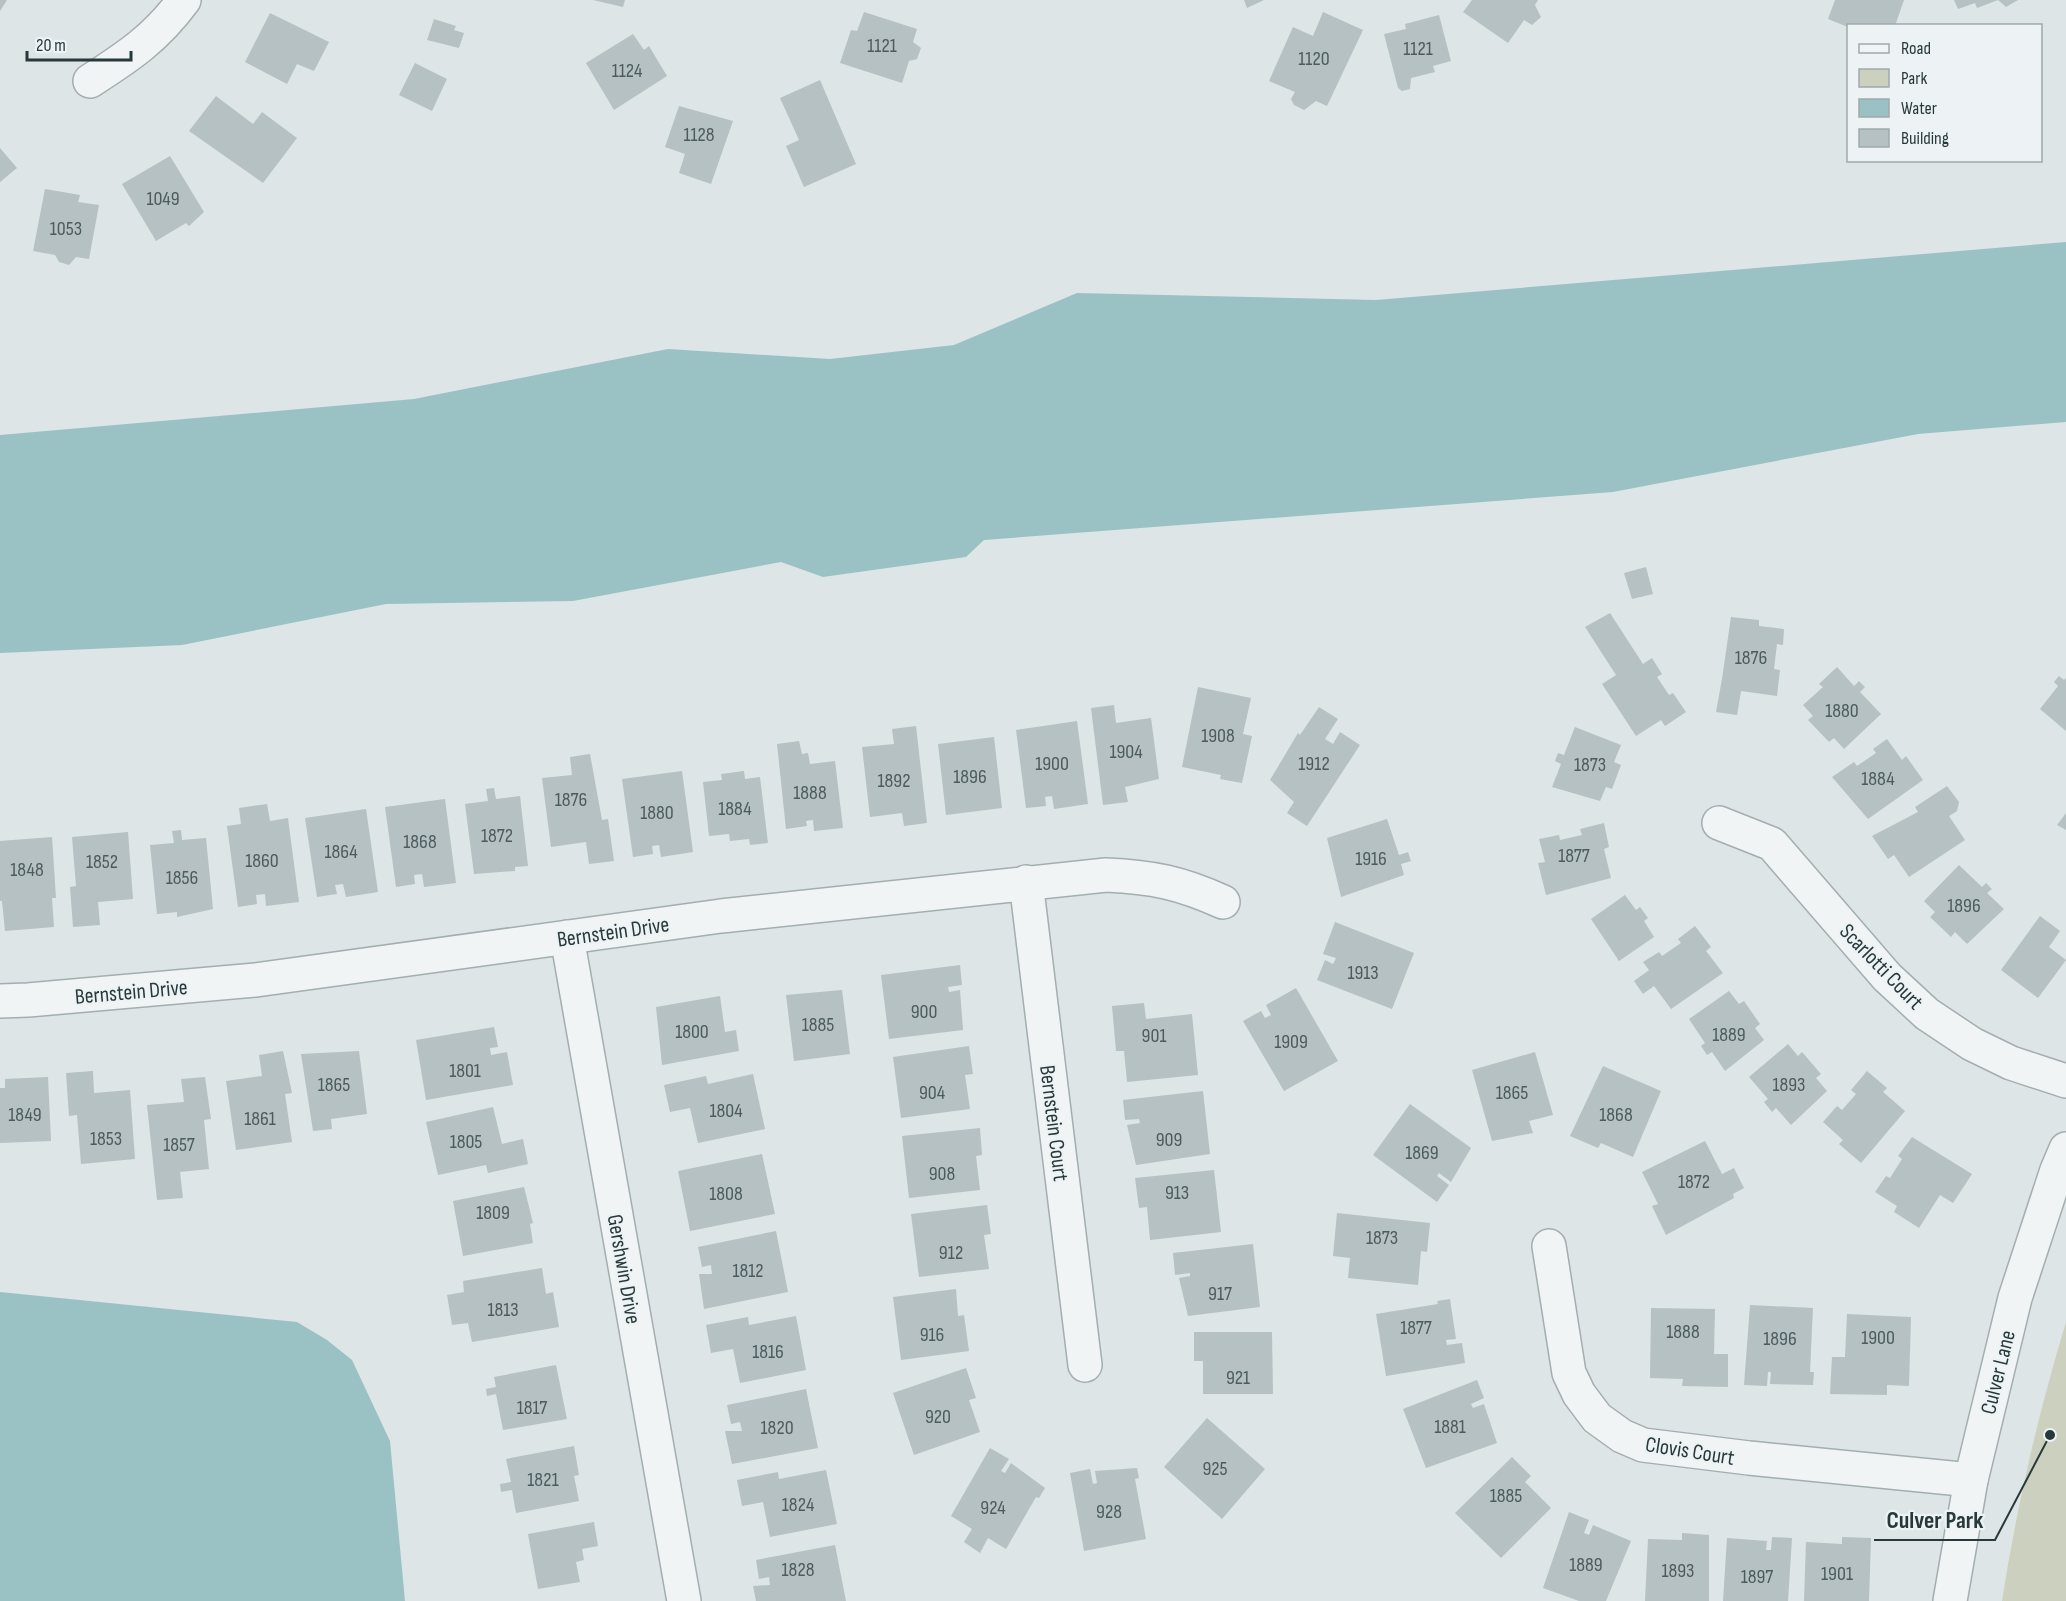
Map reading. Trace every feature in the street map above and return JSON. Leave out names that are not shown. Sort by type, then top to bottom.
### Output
[{"type":"street","points":[[90,81],[136,51],[170,19],[184,0]]},
{"type":"street","name":"Scarlotti Court","points":[[1719,823],[1773,844],[1887,977],[1927,1014],[1972,1044],[2011,1063],[2066,1081]]},
{"type":"street","name":"Bernstein Drive","points":[[0,1001],[256,980],[721,916],[1106,875],[1143,877],[1189,887],[1223,902]]},
{"type":"street","name":"Bernstein Court","points":[[1026,882],[1085,1365]]},
{"type":"street","name":"Gershwin Drive","points":[[567,937],[684,1601]]},
{"type":"street","name":"Culver Lane","points":[[1950,1601],[1971,1480],[2015,1298],[2056,1170],[2066,1149]]},
{"type":"street","name":"Clovis Court","points":[[1549,1246],[1569,1373],[1579,1395],[1597,1418],[1622,1436],[1643,1445],[1971,1480]]},
{"type":"green space","points":[[2066,1322],[2066,1601],[2002,1601],[2029,1460]]},
{"type":"water","points":[[2066,242],[2066,422],[1918,434],[1613,492],[984,540],[966,557],[823,577],[781,562],[573,601],[386,604],[182,645],[0,653],[0,435],[414,399],[668,349],[830,359],[954,345],[1077,293],[1376,300]]},
{"type":"water","points":[[0,1292],[297,1322],[327,1340],[352,1360],[390,1441],[405,1601],[0,1601]]},
{"type":"building","points":[[0,0],[7,0],[0,11]]},
{"type":"building","points":[[593,0],[625,0],[623,7]]},
{"type":"building","points":[[1244,0],[1264,0],[1247,8]]},
{"type":"building","points":[[1472,0],[1538,0],[1535,5],[1541,17],[1532,25],[1524,20],[1508,43],[1463,12]]},
{"type":"building","points":[[1835,0],[1904,0],[1896,24],[1847,24],[1847,27],[1828,19]]},
{"type":"building","points":[[1954,0],[1998,0],[1977,8],[1975,3],[1958,9]]},
{"type":"building","points":[[1998,0],[2018,0],[2006,7]]},
{"type":"building","points":[[864,12],[917,29],[913,42],[921,48],[917,59],[909,61],[902,83],[840,63],[851,30],[857,31]]},
{"type":"building","points":[[1323,12],[1363,30],[1327,106],[1316,101],[1304,110],[1294,105],[1291,99],[1295,92],[1269,81],[1293,27],[1313,36]]},
{"type":"building","points":[[270,13],[329,42],[314,71],[297,64],[287,84],[245,62]]},
{"type":"building","points":[[1439,15],[1451,61],[1433,66],[1435,72],[1411,78],[1410,89],[1402,91],[1398,88],[1384,34],[1406,29],[1405,24]]},
{"type":"building","points":[[434,19],[456,26],[454,30],[464,33],[459,48],[427,40]]},
{"type":"building","points":[[633,34],[644,50],[649,46],[667,76],[614,110],[586,63]]},
{"type":"building","points":[[415,63],[447,79],[432,111],[399,95]]},
{"type":"building","points":[[820,80],[856,164],[804,187],[786,146],[799,140],[780,98]]},
{"type":"building","points":[[216,96],[253,124],[262,112],[297,138],[263,183],[189,131]]},
{"type":"building","points":[[679,106],[733,121],[711,184],[679,173],[685,154],[665,147]]},
{"type":"building","points":[[0,148],[17,168],[0,182]]},
{"type":"building","points":[[170,156],[204,212],[189,226],[186,223],[156,241],[122,184]]},
{"type":"building","points":[[45,189],[80,195],[78,202],[99,205],[89,259],[76,257],[69,265],[59,262],[55,255],[33,251]]},
{"type":"building","points":[[1646,567],[1653,594],[1632,599],[1624,573]]},
{"type":"building","points":[[1610,613],[1643,664],[1652,658],[1662,674],[1657,677],[1669,695],[1673,693],[1686,712],[1665,726],[1661,720],[1636,736],[1602,684],[1616,675],[1585,627]]},
{"type":"building","points":[[1731,617],[1759,620],[1759,626],[1784,629],[1783,645],[1777,644],[1774,669],[1780,670],[1777,696],[1741,691],[1737,715],[1716,712]]},
{"type":"building","points":[[1837,667],[1854,686],[1859,681],[1865,687],[1860,692],[1881,714],[1844,749],[1834,738],[1829,742],[1808,720],[1813,716],[1803,705],[1823,687],[1819,684]]},
{"type":"building","points":[[2059,676],[2064,680],[2066,678],[2066,731],[2040,709],[2058,686],[2054,682]]},
{"type":"building","points":[[1198,687],[1251,698],[1243,734],[1252,736],[1242,783],[1220,779],[1221,775],[1182,767]]},
{"type":"building","points":[[1114,705],[1116,723],[1151,718],[1159,779],[1125,787],[1128,802],[1103,805],[1091,708]]},
{"type":"building","points":[[1319,707],[1338,719],[1325,739],[1333,744],[1340,732],[1360,745],[1307,826],[1287,813],[1294,802],[1270,780],[1298,733],[1300,735]]},
{"type":"building","points":[[1077,721],[1088,804],[1054,809],[1052,796],[1045,797],[1046,806],[1026,808],[1016,730]]},
{"type":"building","points":[[916,726],[927,823],[904,826],[902,813],[870,817],[862,747],[894,744],[892,729]]},
{"type":"building","points":[[1575,727],[1621,745],[1614,762],[1621,765],[1612,789],[1606,787],[1600,801],[1552,787],[1561,764],[1555,761],[1558,753],[1564,755]]},
{"type":"building","points":[[994,737],[1002,808],[946,815],[938,744]]},
{"type":"building","points":[[1887,739],[1902,760],[1906,756],[1923,780],[1868,819],[1832,777],[1854,762],[1857,766],[1876,753],[1873,749]]},
{"type":"building","points":[[799,741],[802,754],[808,753],[810,764],[835,761],[843,828],[814,831],[813,820],[806,821],[807,826],[786,829],[777,744]]},
{"type":"building","points":[[590,754],[602,820],[608,819],[614,861],[589,864],[586,842],[551,847],[542,778],[572,775],[570,757]]},
{"type":"building","points":[[682,771],[693,852],[661,857],[659,845],[652,846],[653,854],[633,857],[622,779]]},
{"type":"building","points":[[744,771],[745,779],[760,777],[768,843],[750,845],[749,839],[730,841],[729,834],[709,836],[703,782],[722,780],[721,774]]},
{"type":"building","points":[[1947,786],[1959,802],[1957,811],[1949,816],[1965,840],[1909,877],[1894,855],[1888,859],[1872,836],[1918,812],[1915,807]]},
{"type":"building","points":[[494,788],[496,799],[520,796],[528,866],[515,867],[515,871],[474,874],[465,804],[488,801],[486,789]]},
{"type":"building","points":[[445,799],[456,883],[424,887],[422,874],[414,875],[415,884],[396,887],[385,807]]},
{"type":"building","points":[[267,804],[270,821],[288,818],[299,902],[266,906],[265,894],[256,895],[257,904],[238,907],[227,826],[241,824],[239,808]]},
{"type":"building","points":[[366,809],[378,892],[346,897],[343,884],[335,885],[337,894],[317,897],[305,818]]},
{"type":"building","points":[[2066,813],[2066,830],[2057,825]]},
{"type":"building","points":[[1387,819],[1399,855],[1408,852],[1411,861],[1401,864],[1404,875],[1341,897],[1327,838]]},
{"type":"building","points":[[1604,823],[1609,847],[1604,849],[1611,878],[1546,895],[1538,863],[1545,862],[1539,839],[1559,835],[1560,840],[1582,835],[1580,829]]},
{"type":"building","points":[[181,830],[182,840],[206,838],[213,909],[177,917],[177,912],[157,914],[150,845],[174,843],[172,831]]},
{"type":"building","points":[[128,832],[133,899],[98,902],[100,925],[73,927],[70,887],[76,886],[72,837]]},
{"type":"building","points":[[52,837],[56,898],[52,898],[54,927],[5,931],[2,901],[0,901],[0,841]]},
{"type":"building","points":[[1959,865],[1982,887],[1986,883],[1992,889],[1987,893],[2004,909],[1967,944],[1955,932],[1951,937],[1930,917],[1935,912],[1924,901]]},
{"type":"building","points":[[1625,895],[1636,910],[1640,907],[1648,918],[1644,921],[1654,937],[1619,961],[1591,919]]},
{"type":"building","points":[[2040,916],[2060,931],[2049,947],[2066,960],[2038,998],[2001,970]]},
{"type":"building","points":[[1335,922],[1414,953],[1392,1009],[1317,980],[1325,960],[1333,964],[1336,958],[1323,954]]},
{"type":"building","points":[[1695,926],[1711,947],[1706,951],[1723,973],[1671,1009],[1654,986],[1643,994],[1634,981],[1649,970],[1643,962],[1659,952],[1662,956],[1681,943],[1678,939]]},
{"type":"building","points":[[960,965],[962,985],[948,987],[949,992],[960,990],[963,1030],[889,1039],[881,975]]},
{"type":"building","points":[[1296,988],[1338,1061],[1284,1091],[1243,1021],[1261,1011],[1265,1018],[1271,1015],[1266,1005]]},
{"type":"building","points":[[842,990],[850,1054],[794,1061],[786,995]]},
{"type":"building","points":[[1729,991],[1739,1004],[1744,1001],[1760,1024],[1755,1028],[1764,1040],[1725,1071],[1712,1052],[1707,1055],[1701,1046],[1705,1043],[1689,1019]]},
{"type":"building","points":[[720,996],[725,1032],[736,1030],[739,1051],[662,1065],[656,1007]]},
{"type":"building","points":[[1144,1003],[1146,1019],[1192,1014],[1198,1075],[1127,1082],[1124,1051],[1116,1051],[1112,1006]]},
{"type":"building","points":[[494,1027],[498,1047],[490,1048],[491,1055],[507,1052],[513,1085],[426,1100],[416,1040]]},
{"type":"building","points":[[1788,1044],[1798,1056],[1802,1052],[1821,1074],[1816,1078],[1827,1091],[1791,1125],[1776,1108],[1772,1112],[1764,1102],[1768,1099],[1749,1077]]},
{"type":"building","points":[[969,1046],[973,1074],[965,1075],[970,1109],[901,1118],[893,1057]]},
{"type":"building","points":[[283,1051],[292,1093],[285,1094],[292,1142],[236,1150],[226,1081],[262,1076],[259,1055]]},
{"type":"building","points":[[359,1051],[367,1114],[331,1119],[332,1129],[313,1131],[301,1054]]},
{"type":"building","points":[[1535,1052],[1553,1115],[1529,1121],[1533,1133],[1492,1141],[1472,1070]]},
{"type":"building","points":[[1603,1066],[1661,1091],[1633,1157],[1601,1143],[1598,1148],[1570,1136]]},
{"type":"building","points":[[93,1071],[94,1093],[130,1090],[135,1159],[81,1164],[77,1115],[69,1116],[66,1073]]},
{"type":"building","points":[[1867,1071],[1887,1088],[1883,1092],[1905,1111],[1861,1163],[1839,1144],[1843,1140],[1823,1122],[1837,1106],[1842,1110],[1856,1094],[1851,1090]]},
{"type":"building","points":[[753,1074],[765,1129],[698,1143],[690,1108],[670,1112],[664,1085],[706,1076],[708,1084]]},
{"type":"building","points":[[48,1077],[51,1141],[0,1143],[0,1088],[5,1088],[5,1079]]},
{"type":"building","points":[[205,1077],[211,1119],[204,1120],[209,1169],[180,1172],[183,1198],[157,1200],[147,1105],[184,1102],[181,1079]]},
{"type":"building","points":[[1203,1091],[1210,1154],[1136,1165],[1127,1125],[1140,1123],[1139,1119],[1125,1120],[1123,1100]]},
{"type":"building","points":[[1410,1104],[1471,1148],[1451,1182],[1439,1173],[1437,1176],[1449,1185],[1437,1202],[1373,1155]]},
{"type":"building","points":[[493,1107],[502,1144],[523,1139],[528,1164],[488,1173],[486,1165],[438,1175],[426,1122]]},
{"type":"building","points":[[980,1128],[982,1155],[976,1156],[980,1190],[909,1198],[902,1136]]},
{"type":"building","points":[[1912,1137],[1972,1174],[1953,1203],[1940,1195],[1919,1228],[1894,1212],[1897,1206],[1875,1192],[1886,1176],[1890,1178],[1902,1159],[1898,1156]]},
{"type":"building","points":[[1705,1141],[1722,1174],[1734,1168],[1744,1188],[1733,1194],[1734,1198],[1666,1235],[1652,1206],[1658,1204],[1642,1172]]},
{"type":"building","points":[[762,1154],[775,1214],[690,1231],[678,1171]]},
{"type":"building","points":[[1214,1170],[1221,1232],[1150,1240],[1147,1207],[1139,1208],[1135,1178]]},
{"type":"building","points":[[524,1187],[533,1223],[530,1224],[533,1243],[463,1256],[453,1201]]},
{"type":"building","points":[[987,1205],[991,1234],[984,1235],[989,1269],[919,1277],[911,1214]]},
{"type":"building","points":[[1337,1213],[1430,1223],[1427,1252],[1421,1251],[1418,1285],[1348,1278],[1350,1258],[1333,1256]]},
{"type":"building","points":[[776,1231],[788,1292],[704,1309],[699,1274],[712,1274],[711,1265],[702,1267],[698,1247]]},
{"type":"building","points":[[1253,1244],[1260,1307],[1188,1316],[1179,1278],[1190,1276],[1190,1273],[1175,1275],[1173,1253]]},
{"type":"building","points":[[542,1268],[546,1294],[553,1292],[559,1327],[472,1342],[468,1323],[452,1325],[447,1295],[464,1292],[463,1281]]},
{"type":"building","points":[[956,1289],[958,1316],[964,1315],[969,1351],[901,1360],[893,1297]]},
{"type":"building","points":[[1450,1299],[1456,1339],[1446,1340],[1447,1345],[1462,1343],[1465,1363],[1386,1376],[1376,1314],[1438,1304],[1437,1301]]},
{"type":"building","points":[[1750,1305],[1813,1308],[1810,1372],[1814,1372],[1813,1385],[1770,1384],[1771,1372],[1768,1372],[1767,1386],[1744,1385]]},
{"type":"building","points":[[1651,1308],[1715,1309],[1714,1354],[1728,1354],[1728,1387],[1682,1386],[1683,1379],[1650,1378]]},
{"type":"building","points":[[1847,1314],[1911,1317],[1909,1386],[1887,1385],[1887,1395],[1830,1394],[1832,1357],[1845,1357]]},
{"type":"building","points":[[796,1316],[806,1370],[740,1383],[733,1349],[711,1353],[706,1325],[748,1317],[749,1325]]},
{"type":"building","points":[[1194,1332],[1272,1332],[1273,1394],[1203,1394],[1203,1361],[1194,1361]]},
{"type":"building","points":[[556,1365],[567,1419],[503,1430],[496,1394],[487,1396],[486,1389],[496,1387],[494,1377]]},
{"type":"building","points":[[966,1368],[976,1398],[969,1400],[980,1432],[914,1455],[893,1393]]},
{"type":"building","points":[[1477,1380],[1484,1398],[1471,1404],[1473,1408],[1484,1404],[1497,1443],[1426,1468],[1403,1409]]},
{"type":"building","points":[[806,1389],[818,1448],[732,1464],[725,1431],[742,1431],[740,1422],[731,1424],[727,1405]]},
{"type":"building","points":[[1207,1418],[1265,1469],[1222,1519],[1164,1467]]},
{"type":"building","points":[[574,1446],[579,1475],[574,1476],[579,1501],[516,1513],[512,1490],[501,1492],[500,1484],[511,1482],[506,1459]]},
{"type":"building","points":[[990,1448],[1009,1459],[1001,1471],[1005,1473],[1011,1463],[1045,1488],[1039,1498],[1036,1497],[1006,1549],[988,1538],[980,1553],[964,1542],[972,1529],[951,1516]]},
{"type":"building","points":[[1512,1457],[1531,1476],[1525,1482],[1551,1508],[1501,1558],[1455,1513]]},
{"type":"building","points":[[1137,1468],[1139,1478],[1135,1479],[1146,1539],[1084,1551],[1070,1473],[1090,1469],[1093,1484],[1097,1483],[1095,1471]]},
{"type":"building","points":[[826,1470],[837,1524],[770,1537],[763,1502],[742,1506],[737,1480],[778,1472],[779,1479]]},
{"type":"building","points":[[1569,1512],[1589,1520],[1584,1533],[1589,1535],[1593,1525],[1631,1541],[1606,1601],[1579,1601],[1543,1588]]},
{"type":"building","points":[[594,1522],[598,1546],[582,1549],[584,1560],[576,1562],[580,1582],[538,1589],[528,1534]]},
{"type":"building","points":[[1682,1533],[1709,1535],[1709,1601],[1645,1601],[1648,1539],[1682,1540]]},
{"type":"building","points":[[1772,1537],[1792,1538],[1788,1601],[1723,1601],[1727,1538],[1767,1541],[1766,1550],[1771,1550]]},
{"type":"building","points":[[1842,1537],[1871,1538],[1869,1601],[1804,1601],[1806,1542],[1842,1544]]},
{"type":"building","points":[[835,1545],[846,1601],[756,1601],[753,1586],[770,1585],[769,1577],[759,1579],[756,1560]]},
{"type":"place","name":"Culver Park","points":[[2050,1435]]}]
